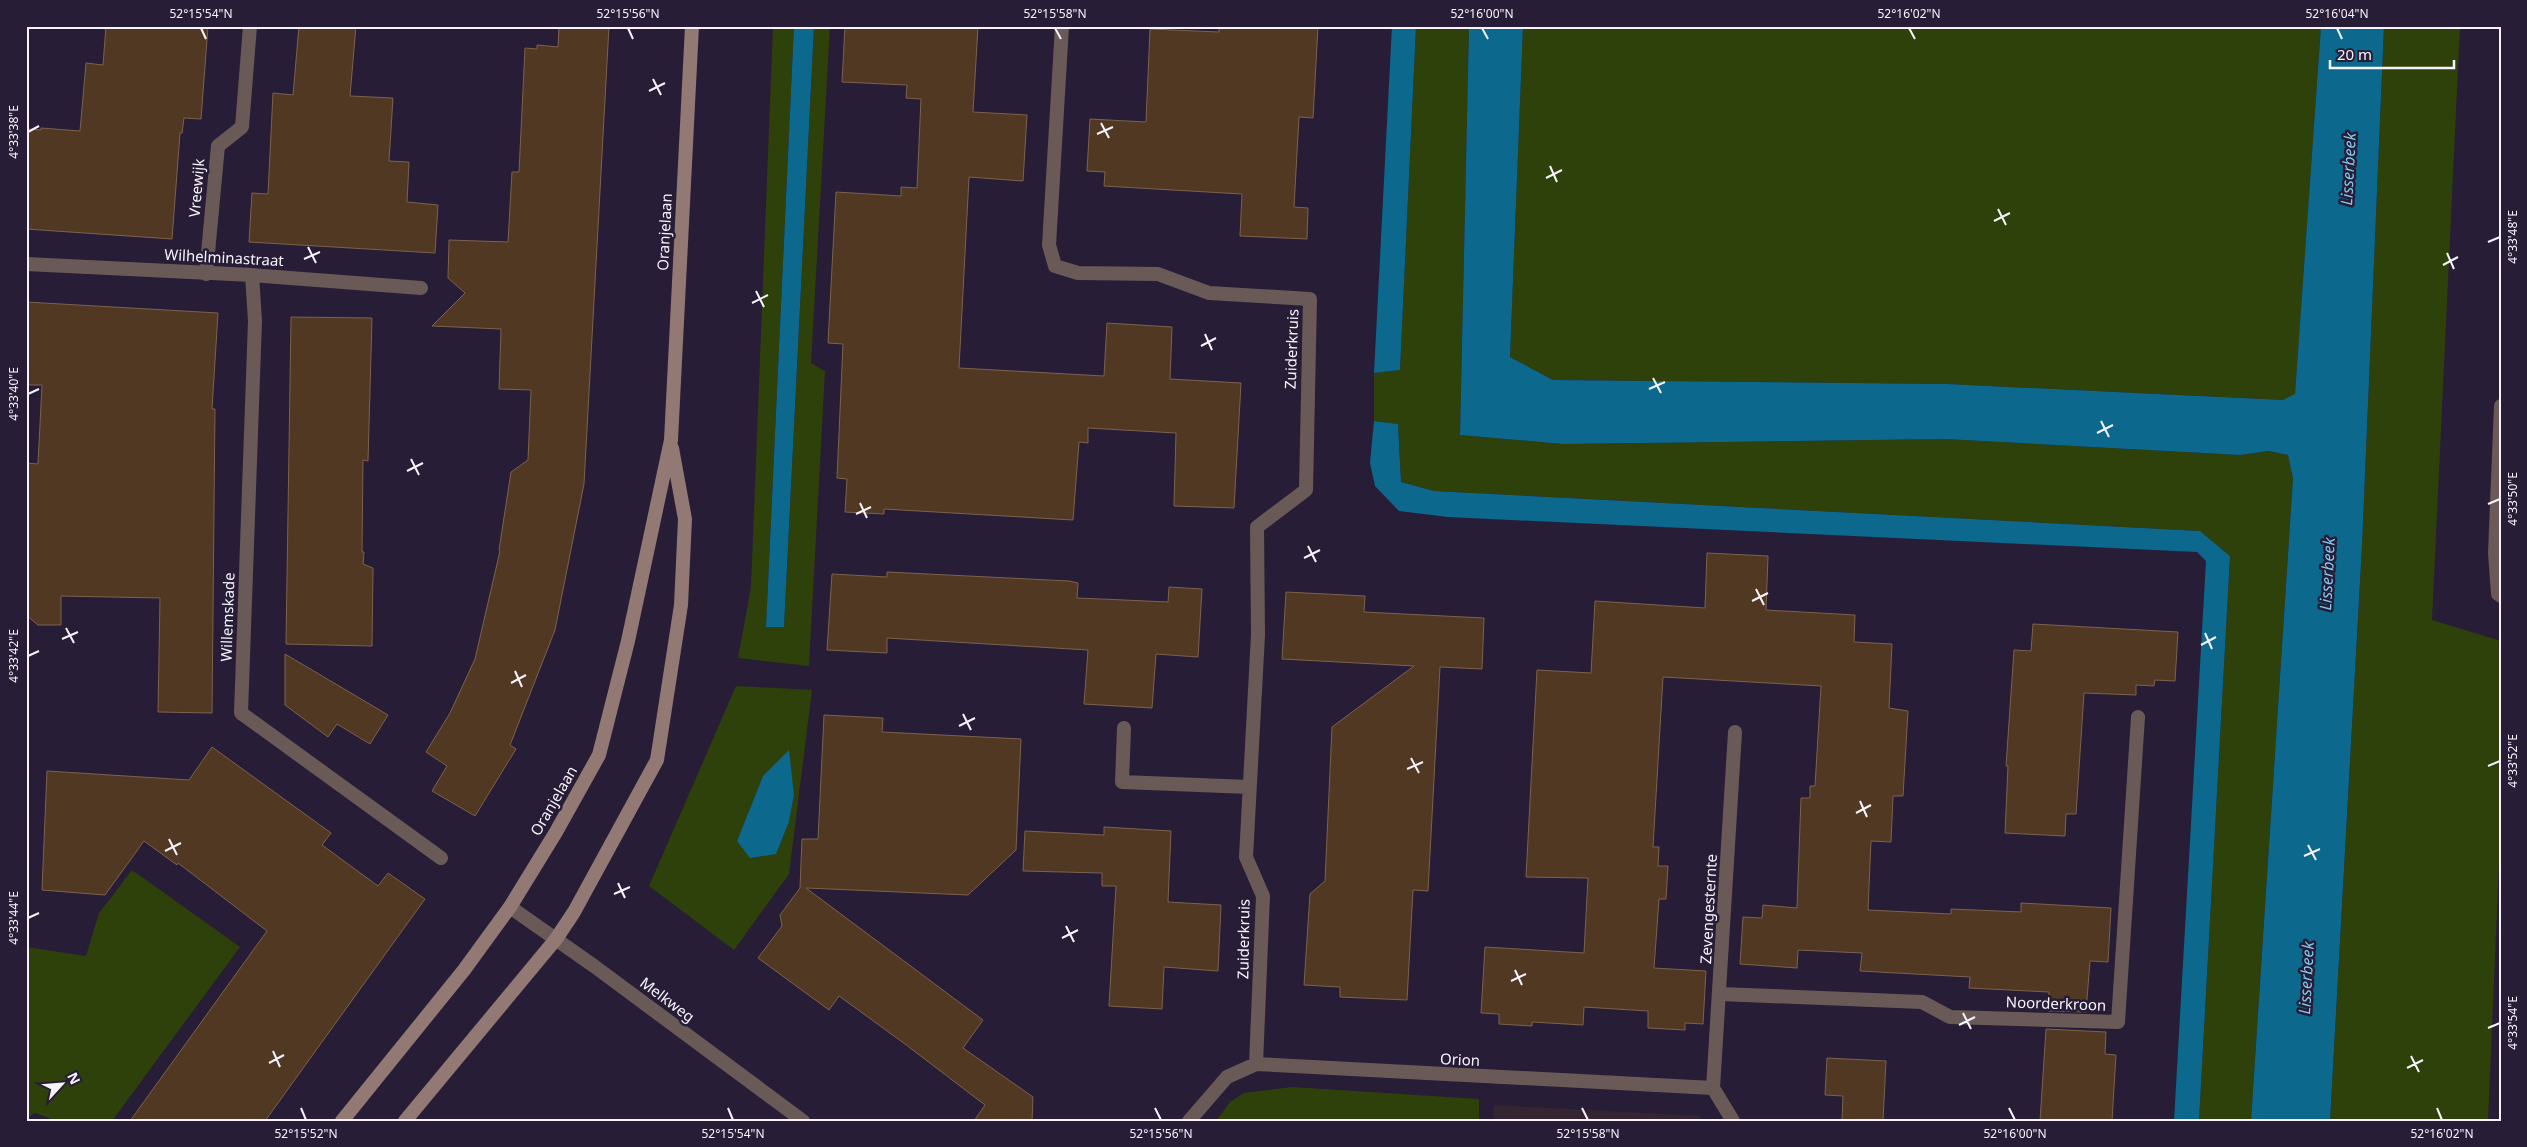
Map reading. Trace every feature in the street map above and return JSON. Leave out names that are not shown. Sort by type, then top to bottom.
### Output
[{"type":"main road","name":"Oranjelaan","points":[[342,1121],[464,970],[510,907],[556,832],[599,755],[628,641],[671,440],[692,26]]},
{"type":"main road","name":"Oranjelaan","points":[[405,1121],[556,939],[574,912],[657,760],[682,605],[685,520],[671,440]]},
{"type":"street","name":"Vreewijk","points":[[206,274],[218,146],[242,126],[250,26]]},
{"type":"street","name":"Zuiderkruis","points":[[1062,26],[1049,245],[1055,266],[1094,274],[1158,274],[1209,293],[1310,299],[1306,490],[1257,527],[1258,634],[1246,857],[1262,896],[1256,1064]]},
{"type":"street","name":"Wilhelminastraat","points":[[26,264],[252,275],[421,288]]},
{"type":"street","name":"Willemskade","points":[[252,275],[255,321],[242,713],[441,858]]},
{"type":"street","points":[[2501,406],[2494,553],[2498,594],[2501,596]]},
{"type":"street","name":"Noorderkroon","points":[[1720,994],[1922,1002],[1950,1017],[2118,1022],[2138,717]]},
{"type":"street","points":[[1124,728],[1122,782],[1250,787]]},
{"type":"street","name":"Zevengesternte","points":[[1713,1088],[1735,732]]},
{"type":"street","name":"Melkweg","points":[[510,907],[803,1121]]},
{"type":"street","name":"Orion","points":[[1189,1121],[1227,1077],[1256,1064],[1713,1088]]},
{"type":"street","points":[[1713,1088],[1733,1121]]},
{"type":"shaded area","points":[[1494,1105],[1700,1116],[1700,1121],[1493,1121]]},
{"type":"green space","points":[[773,26],[794,26],[766,627],[784,627],[814,26],[830,26],[811,363],[825,371],[809,666],[738,658],[751,587]]},
{"type":"green space","points":[[1416,26],[1469,26],[1460,435],[1563,444],[1945,439],[2240,455],[2269,451],[2288,455],[2293,478],[2251,1121],[2199,1121],[2230,556],[2200,531],[1434,491],[1401,482],[1398,424],[1374,421],[1374,373],[1400,370]]},
{"type":"green space","points":[[1523,26],[2321,26],[2295,395],[2283,400],[1947,384],[1553,380],[1510,357]]},
{"type":"green space","points":[[2384,26],[2460,26],[2432,620],[2501,641],[2501,817],[2488,1121],[2330,1121],[2362,546]]},
{"type":"green space","points":[[736,686],[812,690],[789,874],[734,950],[649,886]],"holes":[[[763,776],[794,795],[789,822],[776,854],[737,841]]]},
{"type":"green space","points":[[132,870],[240,947],[112,1121],[57,1121],[35,1113],[26,1118],[26,947],[86,956],[99,913]]},
{"type":"green space","points":[[1292,1087],[1479,1099],[1479,1121],[1216,1121],[1230,1102],[1244,1093]]},
{"type":"water","points":[[794,26],[814,26],[784,627],[766,627]]},
{"type":"water","points":[[1392,26],[1416,26],[1400,370],[1374,373]]},
{"type":"water","name":"Lisserbeek","points":[[1469,26],[1523,26],[1510,357],[1553,380],[1947,384],[2283,400],[2295,394],[2321,26],[2384,26],[2362,546],[2330,1121],[2251,1121],[2293,478],[2288,455],[2269,451],[2240,455],[1945,439],[1563,444],[1460,435]]},
{"type":"water","points":[[1374,421],[1398,424],[1401,482],[1434,491],[2200,531],[2230,556],[2199,1121],[2174,1121],[2206,561],[2197,552],[1448,517],[1399,511],[1375,486],[1370,463]]},
{"type":"water","points":[[789,750],[794,795],[789,822],[776,854],[750,858],[737,841],[763,776]]},
{"type":"building","points":[[106,26],[208,26],[201,119],[184,118],[182,133],[180,133],[172,239],[26,229],[26,129],[41,130],[41,128],[80,131],[86,63],[103,65]]},
{"type":"building","points":[[299,26],[356,26],[350,96],[393,98],[389,161],[409,162],[407,202],[438,205],[435,253],[249,242],[252,193],[268,194],[273,93],[293,95]]},
{"type":"building","points":[[559,26],[609,26],[584,484],[555,630],[510,745],[516,749],[475,816],[432,791],[447,766],[426,752],[450,713],[475,659],[500,551],[511,472],[528,460],[531,390],[499,389],[501,329],[432,326],[465,293],[448,278],[449,240],[508,242],[512,172],[519,172],[525,48],[537,49],[537,45],[558,47]]},
{"type":"building","points":[[845,26],[978,26],[973,112],[1027,115],[1023,181],[969,177],[959,368],[1104,376],[1107,323],[1172,327],[1170,379],[1241,383],[1234,508],[1174,506],[1176,433],[1088,428],[1088,443],[1079,442],[1073,520],[884,509],[884,514],[845,512],[847,479],[837,478],[843,344],[828,343],[836,192],[901,196],[901,187],[917,188],[921,99],[906,98],[907,85],[842,82]]},
{"type":"building","points":[[1219,26],[1318,26],[1313,118],[1299,117],[1294,207],[1308,208],[1307,239],[1240,236],[1242,194],[1104,186],[1105,172],[1087,171],[1090,119],[1146,122],[1150,29],[1219,32]]},
{"type":"building","points":[[26,302],[218,313],[212,409],[215,409],[212,713],[158,712],[160,598],[61,596],[61,625],[38,625],[26,615],[26,463],[38,464],[42,385],[26,385]]},
{"type":"building","points":[[291,317],[372,318],[368,461],[363,460],[362,552],[364,552],[363,564],[373,568],[372,646],[286,644]]},
{"type":"building","points":[[1707,553],[1768,556],[1766,610],[1855,615],[1854,642],[1892,644],[1889,708],[1908,711],[1903,796],[1893,796],[1891,842],[1871,841],[1868,910],[1951,914],[1951,909],[2021,912],[2021,903],[2111,908],[2108,962],[2090,961],[2086,1012],[2048,1011],[2049,992],[1969,988],[1970,977],[1860,971],[1862,953],[1798,950],[1797,968],[1740,964],[1743,917],[1762,918],[1763,905],[1797,908],[1801,798],[1810,798],[1810,786],[1815,786],[1821,686],[1663,677],[1653,847],[1659,847],[1658,866],[1668,866],[1666,899],[1659,899],[1654,968],[1706,971],[1703,1024],[1685,1023],[1685,1030],[1648,1028],[1648,1011],[1584,1007],[1583,1025],[1532,1022],[1532,1026],[1499,1024],[1499,1014],[1481,1013],[1485,947],[1584,953],[1588,878],[1526,877],[1537,670],[1591,673],[1595,601],[1705,608]]},
{"type":"building","points":[[887,572],[1069,581],[1078,583],[1077,598],[1168,602],[1169,587],[1202,589],[1198,657],[1156,654],[1152,708],[1084,704],[1088,650],[887,638],[887,653],[827,650],[832,574],[887,577]]},
{"type":"building","points":[[1286,592],[1365,596],[1364,612],[1484,618],[1482,669],[1440,667],[1428,891],[1413,890],[1407,1000],[1340,997],[1340,987],[1304,985],[1310,894],[1325,881],[1332,727],[1414,666],[1282,659]]},
{"type":"building","points":[[2033,624],[2178,632],[2175,681],[2155,680],[2154,686],[2136,685],[2136,695],[2084,693],[2076,814],[2066,814],[2065,836],[2005,833],[2008,766],[2006,766],[2014,650],[2031,651]]},
{"type":"building","points":[[285,654],[388,715],[370,744],[337,724],[328,737],[285,705]]},
{"type":"building","points":[[824,715],[883,718],[882,732],[1021,739],[1016,850],[968,895],[806,888],[983,1020],[963,1048],[1033,1097],[1032,1121],[974,1121],[985,1105],[905,1044],[839,996],[829,1010],[758,958],[782,926],[780,915],[800,888],[802,839],[818,839]]},
{"type":"building","points":[[212,747],[331,833],[322,845],[378,886],[388,873],[425,899],[265,1121],[130,1121],[267,931],[178,863],[177,865],[144,841],[105,895],[42,890],[47,771],[189,780]]},
{"type":"building","points":[[1104,827],[1171,831],[1168,902],[1221,905],[1218,971],[1164,967],[1162,1009],[1109,1006],[1116,886],[1102,886],[1102,873],[1023,871],[1025,831],[1104,835]]},
{"type":"building","points":[[2046,1029],[2106,1032],[2105,1054],[2116,1055],[2112,1121],[2040,1121]]},
{"type":"building","points":[[1827,1058],[1886,1061],[1883,1121],[1842,1121],[1843,1096],[1825,1095]]}]
